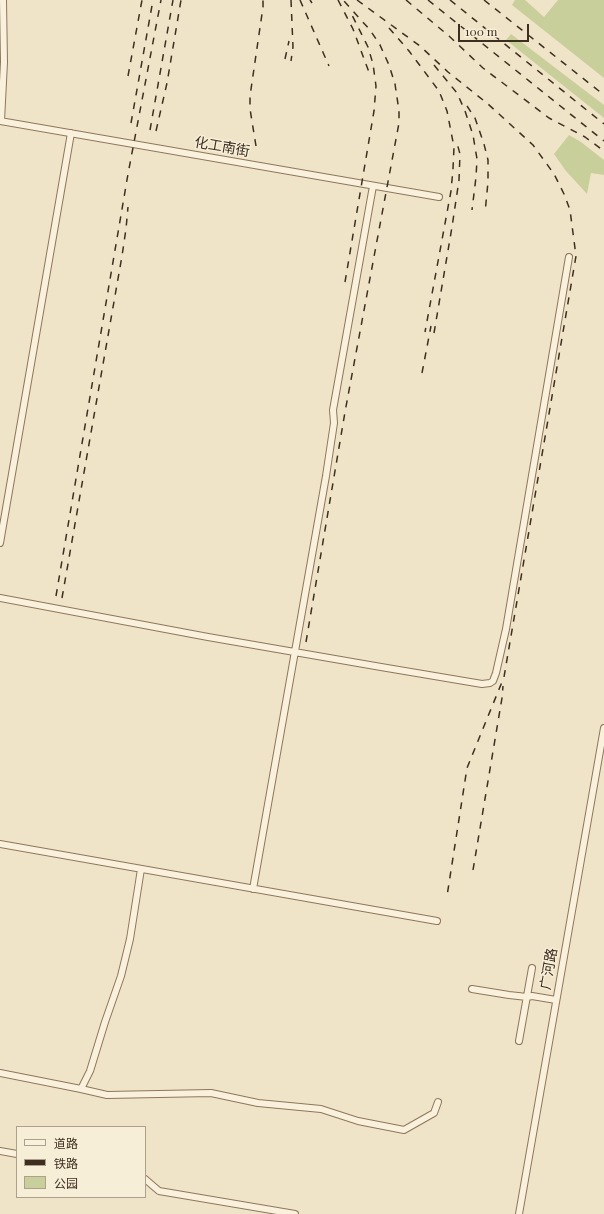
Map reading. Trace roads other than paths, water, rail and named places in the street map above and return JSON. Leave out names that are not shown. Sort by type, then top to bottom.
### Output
[{"type":"street","points":[[1,121],[4,62],[3,0]]},
{"type":"street","name":"化工南街","points":[[1,121],[439,197]]},
{"type":"street","points":[[0,543],[71,133]]},
{"type":"street","points":[[253,889],[326,476],[334,423],[333,410],[373,186]]},
{"type":"street","points":[[0,598],[294,652],[482,684],[490,683],[493,681],[496,673],[507,622],[569,257]]},
{"type":"street","name":"广河路","points":[[519,1214],[604,728]]},
{"type":"street","points":[[0,844],[437,921]]},
{"type":"street","points":[[81,1089],[90,1071],[121,976],[130,939],[141,869]]},
{"type":"street","points":[[519,1041],[532,968]]},
{"type":"street","points":[[472,989],[556,1000]]},
{"type":"street","points":[[0,1073],[107,1095],[211,1093],[258,1103],[321,1109],[358,1122],[404,1130],[434,1113],[438,1102]]},
{"type":"street","points":[[0,1151],[16,1154]]},
{"type":"street","points":[[146,1180],[159,1191],[295,1214]]},
{"type":"railway","points":[[128,76],[142,0]]},
{"type":"railway","points":[[131,123],[153,0]]},
{"type":"railway","points":[[56,596],[128,174],[161,0]]},
{"type":"railway","points":[[150,130],[173,0]]},
{"type":"railway","points":[[156,131],[167,83],[181,0]]},
{"type":"railway","points":[[256,146],[250,109],[250,96],[263,0]]},
{"type":"railway","points":[[291,0],[293,47],[291,61]]},
{"type":"railway","points":[[300,0],[329,66]]},
{"type":"railway","points":[[338,0],[353,29],[370,75]]},
{"type":"railway","points":[[306,642],[345,412],[399,123],[399,111],[395,84],[389,65],[380,45],[370,30],[343,0]]},
{"type":"railway","points":[[357,0],[420,46],[533,145],[554,174],[564,194],[570,210],[576,256],[504,677],[467,768],[447,896]]},
{"type":"railway","points":[[406,0],[449,36],[483,68],[549,118],[585,137],[604,151]]},
{"type":"railway","points":[[428,0],[604,141]]},
{"type":"railway","points":[[450,0],[604,124]]},
{"type":"railway","points":[[484,0],[604,95]]},
{"type":"railway","points":[[345,282],[374,111],[376,86],[373,64],[368,47],[352,15]]},
{"type":"railway","points":[[389,28],[409,51],[439,91],[447,111],[454,147],[451,191],[425,332]]},
{"type":"railway","points":[[285,59],[289,41]]},
{"type":"railway","points":[[434,65],[457,93],[473,135],[477,159],[472,210]]},
{"type":"railway","points":[[467,106],[475,118],[488,160],[488,182],[485,213]]},
{"type":"railway","points":[[434,333],[459,180],[460,154],[457,143]]},
{"type":"railway","points":[[62,598],[122,256],[128,207]]},
{"type":"railway","points":[[422,373],[431,326]]},
{"type":"railway","points":[[473,870],[503,686]]}]
